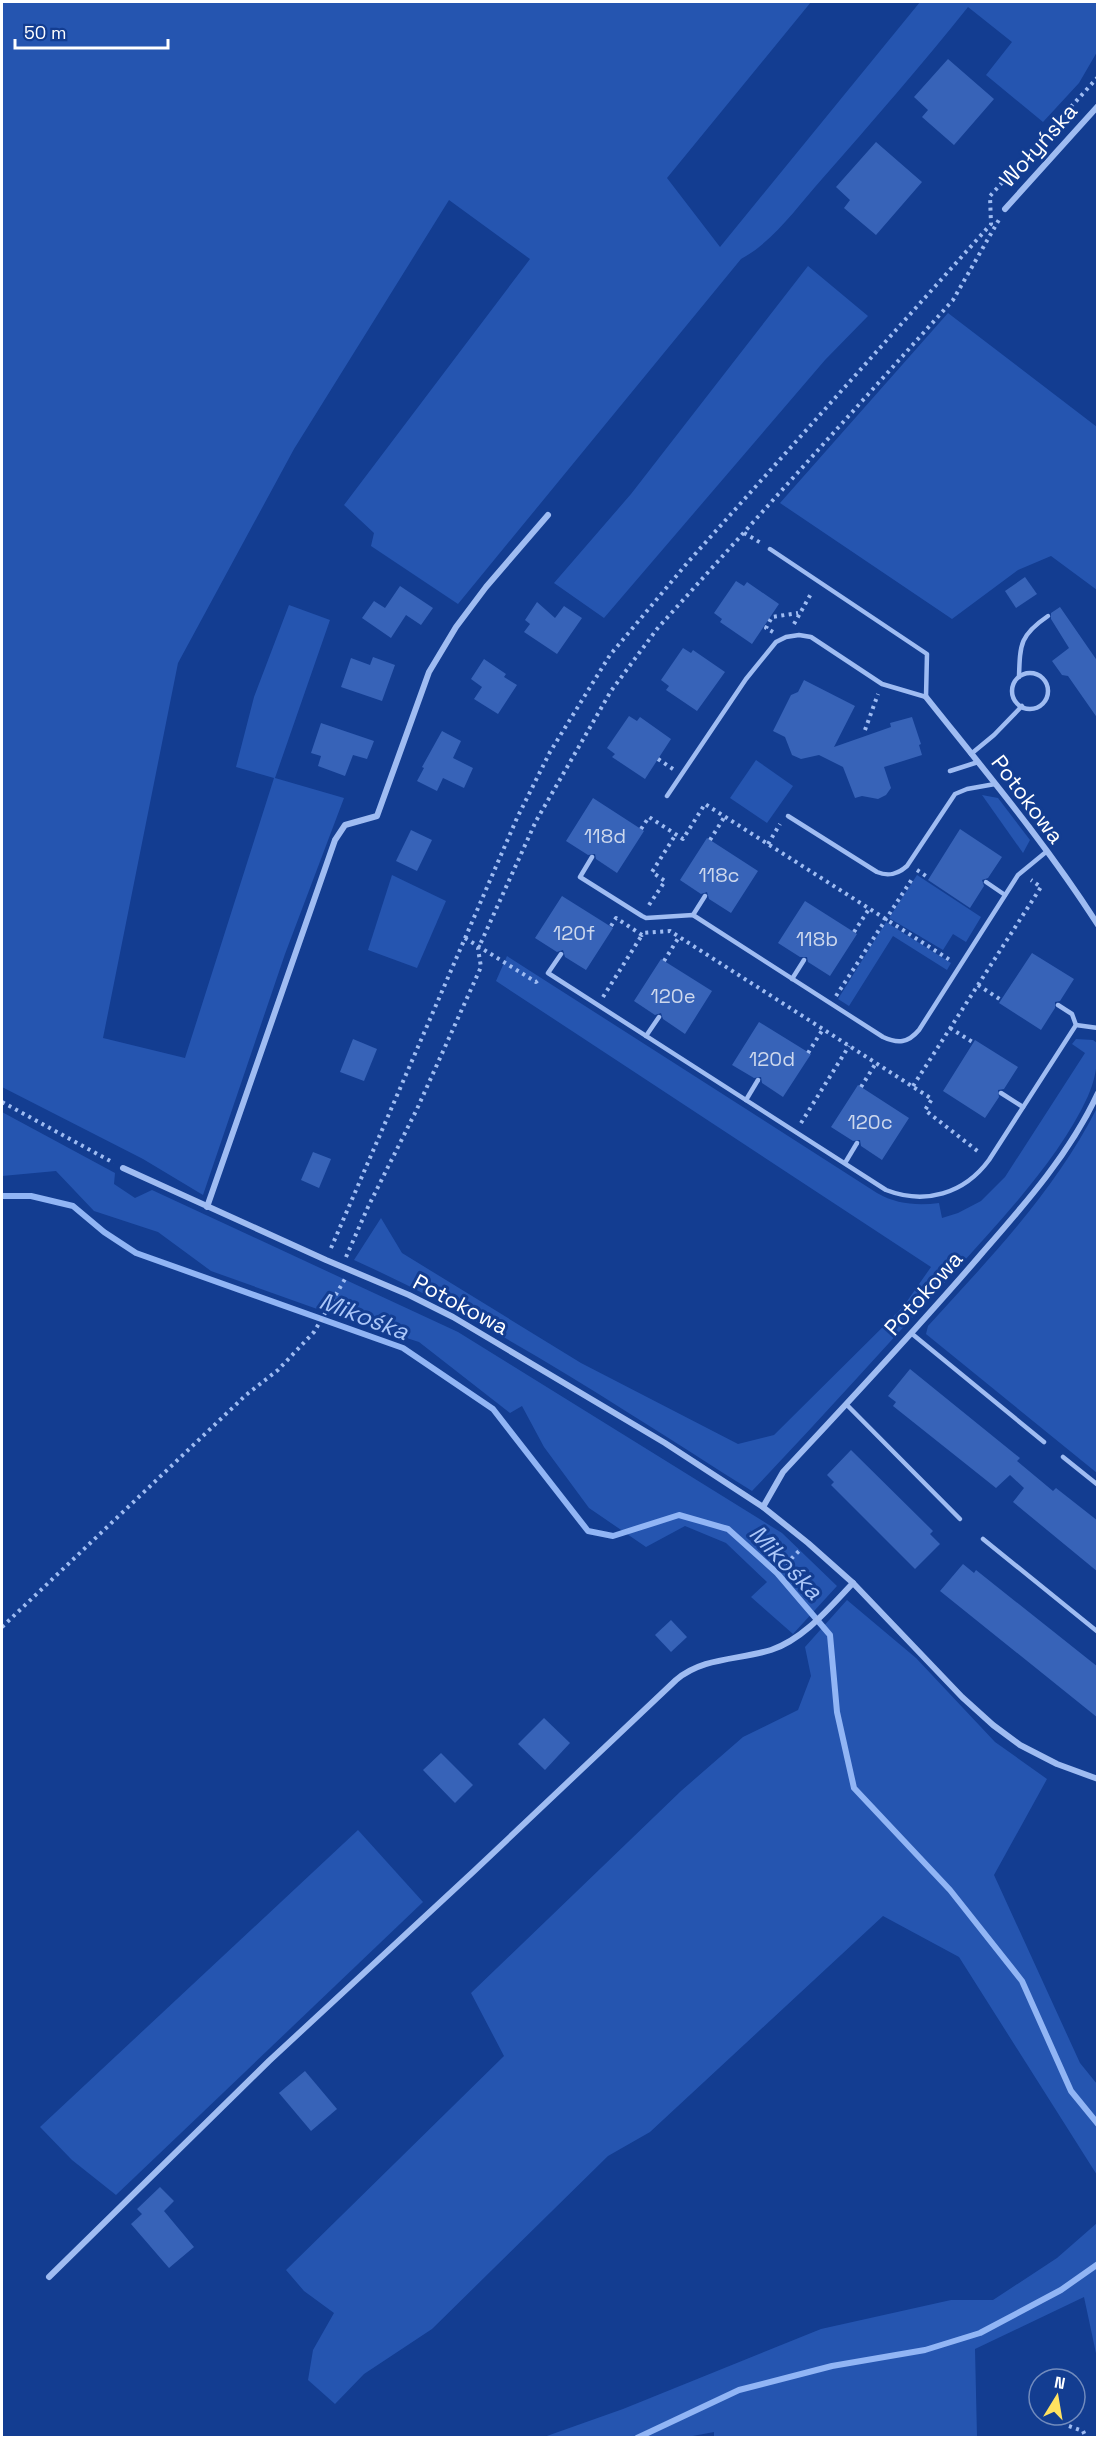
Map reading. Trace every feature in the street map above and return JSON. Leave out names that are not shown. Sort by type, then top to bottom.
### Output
[{"type":"street","name":"Wołyńska","points":[[1005,209],[1098,106]]},
{"type":"street","points":[[207,1207],[335,840],[345,825],[377,816],[429,672],[456,627],[486,587],[548,515]]},
{"type":"street","name":"Potokowa","points":[[926,697],[995,784],[1098,925]]},
{"type":"street","name":"Potokowa","points":[[763,1507],[783,1473],[997,1237],[1062,1156],[1098,1093]]},
{"type":"street","name":"Potokowa","points":[[123,1168],[409,1295],[453,1317],[665,1443],[763,1507],[808,1543],[853,1583],[962,1697],[993,1725],[1020,1745],[1057,1764],[1098,1779]]},
{"type":"street","points":[[49,2277],[269,2061],[687,1670],[700,1665],[772,1650],[789,1642],[807,1628],[853,1583]]},
{"type":"lane","points":[[667,796],[746,680],[776,642],[790,637],[811,637],[882,684],[926,697],[927,654],[770,549]]},
{"type":"lane","points":[[1019,677],[1019,651],[1024,637],[1030,628],[1048,616]]},
{"type":"lane","points":[[1025,673],[1039,675],[1047,686],[1046,700],[1035,708],[1022,706],[1016,702],[1012,689],[1019,677],[1025,673]]},
{"type":"lane","points":[[971,754],[1022,706]]},
{"type":"lane","points":[[950,771],[978,762]]},
{"type":"lane","points":[[788,816],[877,872],[890,875],[908,866],[955,794],[995,784]]},
{"type":"lane","points":[[592,857],[580,877],[645,918],[693,915],[883,1037],[899,1042],[908,1040],[919,1030],[1020,873],[1046,852]]},
{"type":"lane","points":[[986,882],[1005,895]]},
{"type":"lane","points":[[693,915],[705,896]]},
{"type":"lane","points":[[561,954],[548,974],[886,1190],[900,1195],[924,1198],[938,1196],[973,1179],[989,1161],[1076,1025]]},
{"type":"lane","points":[[792,979],[804,960]]},
{"type":"lane","points":[[1058,1005],[1072,1014],[1076,1025]]},
{"type":"lane","points":[[646,1036],[659,1017]]},
{"type":"lane","points":[[1076,1025],[1098,1028]]},
{"type":"lane","points":[[746,1100],[758,1080]]},
{"type":"lane","points":[[1001,1093],[1023,1107]]},
{"type":"lane","points":[[844,1163],[857,1143]]},
{"type":"lane","points":[[910,1333],[1044,1442]]},
{"type":"lane","points":[[846,1404],[960,1519]]},
{"type":"lane","points":[[1063,1457],[1098,1485]]},
{"type":"lane","points":[[983,1539],[1098,1632]]},
{"type":"path","points":[[990,196],[1098,77]]},
{"type":"path","points":[[342,1267],[481,967],[479,945],[536,821],[612,691],[657,629],[953,300],[1005,209]]},
{"type":"path","points":[[326,1260],[517,818],[549,752],[610,655],[688,562],[991,224]]},
{"type":"path","points":[[744,533],[770,549]]},
{"type":"path","points":[[790,637],[798,613],[819,582]]},
{"type":"path","points":[[766,628],[772,618],[798,613]]},
{"type":"path","points":[[866,730],[882,684]]},
{"type":"path","points":[[641,829],[649,817],[682,839],[705,804],[960,966]]},
{"type":"path","points":[[710,840],[725,816]]},
{"type":"path","points":[[768,844],[776,831]]},
{"type":"path","points":[[655,896],[665,881],[652,872],[676,834]]},
{"type":"path","points":[[831,1004],[917,870],[929,878]]},
{"type":"path","points":[[913,1086],[1041,886],[1020,873]]},
{"type":"path","points":[[854,932],[869,909]]},
{"type":"path","points":[[610,926],[616,918],[642,935]]},
{"type":"path","points":[[605,993],[644,933],[670,931],[932,1098],[925,1110],[971,1146]]},
{"type":"path","points":[[664,961],[679,937]]},
{"type":"path","points":[[465,939],[479,945],[536,982],[548,974]]},
{"type":"path","points":[[978,985],[1001,1000]]},
{"type":"path","points":[[950,1028],[974,1043]]},
{"type":"path","points":[[808,1053],[823,1029]]},
{"type":"path","points":[[804,1119],[849,1046]]},
{"type":"path","points":[[861,1087],[876,1063]]},
{"type":"path","points":[[2,1102],[123,1168]]},
{"type":"path","points":[[2,1628],[246,1395],[278,1370],[314,1332],[350,1270]]},
{"type":"path","points":[[786,1564],[797,1554]]},
{"type":"path","points":[[1072,2427],[1083,2431],[1086,2438]]},
{"type":"shaded area","points":[[2,2],[811,2],[667,178],[720,247],[920,2],[1097,2],[1097,52],[1079,83],[1043,122],[986,75],[1012,42],[968,7],[784,223],[764,243],[741,259],[458,604],[371,546],[374,533],[344,505],[530,259],[449,200],[294,449],[178,663],[103,1038],[185,1058],[274,778],[236,767],[254,697],[289,605],[330,620],[275,778],[344,798],[285,954],[203,1195],[143,1159],[2,1087]]},
{"type":"shaded area","points":[[808,266],[868,316],[825,360],[604,618],[554,583],[631,494]]},
{"type":"shaded area","points":[[948,313],[1097,427],[1097,590],[1051,556],[1018,570],[952,619],[780,503]]},
{"type":"shaded area","points":[[756,760],[793,786],[767,823],[730,798]]},
{"type":"shaded area","points":[[982,795],[998,798],[1030,840],[1023,853]]},
{"type":"shaded area","points":[[392,875],[446,901],[417,968],[368,950]]},
{"type":"shaded area","points":[[917,875],[981,917],[966,942],[953,934],[943,950],[889,918]]},
{"type":"shaded area","points":[[886,922],[951,963],[947,970],[893,936],[849,1006],[838,999]]},
{"type":"shaded area","points":[[507,956],[877,1193],[892,1200],[907,1203],[939,1203],[942,1218],[958,1213],[981,1201],[1005,1177],[1085,1053],[1072,1044],[1076,1039],[1093,1040],[1097,1043],[1095,1076],[1088,1096],[1060,1145],[1005,1215],[752,1491],[557,1368],[457,1311],[354,1260],[381,1218],[402,1253],[581,1363],[738,1444],[774,1435],[903,1307],[931,1267],[496,981]]},
{"type":"shaded area","points":[[1097,1108],[1098,1473],[926,1334],[928,1326],[998,1249],[1041,1196],[1062,1168]]},
{"type":"shaded area","points":[[2,1112],[115,1173],[114,1184],[135,1198],[152,1190],[458,1332],[782,1533],[837,1586],[793,1634],[751,1597],[767,1582],[726,1543],[685,1526],[646,1547],[589,1508],[544,1447],[522,1406],[510,1413],[419,1342],[211,1271],[158,1232],[94,1211],[56,1171],[2,1176]]},
{"type":"shaded area","points":[[847,1600],[916,1658],[995,1742],[1047,1779],[994,1875],[1080,2063],[1097,2084],[1097,2175],[959,1957],[883,1916],[650,2132],[608,2156],[432,2329],[364,2374],[335,2404],[308,2380],[313,2350],[334,2313],[304,2291],[286,2270],[504,2056],[471,1993],[681,1791],[743,1737],[798,1710],[811,1676],[805,1647]]},
{"type":"shaded area","points":[[358,1830],[423,1902],[116,2195],[72,2160],[40,2127]]},
{"type":"shaded area","points":[[1097,2223],[1097,2358],[1084,2297],[975,2349],[977,2437],[714,2438],[714,2432],[682,2438],[544,2437],[623,2409],[821,2329],[951,2300],[993,2300],[1057,2258]]},
{"type":"building","points":[[948,59],[994,99],[954,145],[922,117],[928,110],[914,97]]},
{"type":"building","points":[[876,142],[922,182],[876,235],[844,208],[850,200],[836,187]]},
{"type":"building","points":[[1025,577],[1037,594],[1016,608],[1005,591]]},
{"type":"building","points":[[736,581],[744,586],[747,582],[779,604],[752,644],[720,622],[722,619],[714,613]]},
{"type":"building","points":[[400,586],[433,608],[421,625],[406,615],[391,638],[362,618],[374,601],[385,608]]},
{"type":"building","points":[[537,602],[555,618],[564,606],[582,618],[557,654],[524,632],[530,624],[525,620]]},
{"type":"building","points":[[1060,607],[1098,662],[1098,719],[1068,676],[1062,675],[1052,661],[1069,648],[1051,619],[1051,613]]},
{"type":"building","points":[[683,648],[691,653],[693,650],[725,672],[697,711],[666,690],[669,686],[661,680]]},
{"type":"building","points":[[373,657],[395,665],[382,701],[341,687],[351,658],[370,665]]},
{"type":"building","points":[[484,659],[506,674],[504,677],[517,685],[498,714],[474,699],[482,687],[471,679]]},
{"type":"building","points":[[804,680],[855,706],[834,747],[891,727],[890,723],[912,717],[921,744],[919,745],[922,755],[884,767],[891,788],[886,795],[878,799],[862,796],[855,798],[843,767],[819,755],[801,759],[792,755],[785,737],[773,731],[791,695],[798,692]]},
{"type":"building","points":[[629,716],[637,721],[640,717],[671,739],[645,779],[612,757],[615,754],[607,748]]},
{"type":"building","points":[[321,723],[374,741],[367,759],[353,755],[345,776],[318,766],[321,756],[311,753]]},
{"type":"building","points":[[442,731],[461,741],[453,758],[473,768],[464,788],[443,778],[437,791],[417,781]]},
{"type":"building","points":[[593,798],[644,831],[617,873],[596,859],[595,854],[588,855],[566,841]]},
{"type":"building","points":[[960,829],[1002,857],[988,878],[982,880],[984,886],[970,908],[928,880]]},
{"type":"building","points":[[411,830],[432,840],[417,871],[396,861]]},
{"type":"building","points":[[707,838],[758,871],[731,913],[709,899],[707,892],[701,894],[680,880]]},
{"type":"building","points":[[562,896],[613,928],[586,970],[565,957],[563,950],[557,952],[535,938]]},
{"type":"building","points":[[805,901],[857,934],[830,976],[808,962],[807,957],[800,957],[778,943]]},
{"type":"building","points":[[1032,953],[1074,979],[1060,1001],[1055,1002],[1055,1008],[1041,1030],[999,1003]]},
{"type":"building","points":[[661,959],[712,991],[685,1034],[663,1019],[661,1013],[655,1015],[634,1001]]},
{"type":"building","points":[[759,1022],[811,1054],[783,1097],[762,1083],[761,1077],[754,1078],[732,1065]]},
{"type":"building","points":[[353,1039],[377,1049],[364,1081],[340,1072]]},
{"type":"building","points":[[975,1040],[1018,1067],[1004,1089],[998,1090],[999,1097],[985,1118],[943,1091]]},
{"type":"building","points":[[858,1085],[909,1118],[882,1160],[861,1146],[860,1140],[853,1141],[831,1127]]},
{"type":"building","points":[[313,1152],[331,1159],[319,1188],[301,1180]]},
{"type":"building","points":[[910,1369],[1020,1458],[1017,1461],[1053,1491],[1056,1488],[1098,1521],[1098,1572],[1013,1502],[1024,1488],[1010,1475],[996,1488],[893,1406],[896,1402],[888,1396]]},
{"type":"building","points":[[851,1450],[933,1531],[930,1534],[940,1544],[915,1569],[831,1485],[834,1482],[827,1475]]},
{"type":"building","points":[[963,1564],[974,1573],[976,1570],[1098,1667],[1098,1718],[940,1591]]},
{"type":"building","points":[[671,1620],[687,1637],[671,1652],[655,1635]]},
{"type":"building","points":[[544,1718],[570,1743],[545,1770],[518,1744]]},
{"type":"building","points":[[441,1753],[473,1785],[455,1803],[423,1770]]},
{"type":"building","points":[[305,2071],[337,2109],[311,2131],[279,2093]]},
{"type":"building","points":[[160,2187],[174,2201],[164,2211],[194,2247],[169,2268],[131,2224],[142,2214],[137,2209]]},
{"type":"waterway","name":"Mikośka","points":[[2,1196],[31,1196],[73,1206],[104,1232],[136,1253],[403,1348],[493,1409],[588,1531],[613,1536],[679,1515],[728,1529],[777,1573],[830,1635],[837,1712],[854,1788],[950,1890],[1022,1981],[1071,2091],[1098,2124]]},
{"type":"waterway","points":[[637,2438],[739,2390],[832,2366],[925,2350],[980,2333],[1061,2290],[1098,2264]]}]
